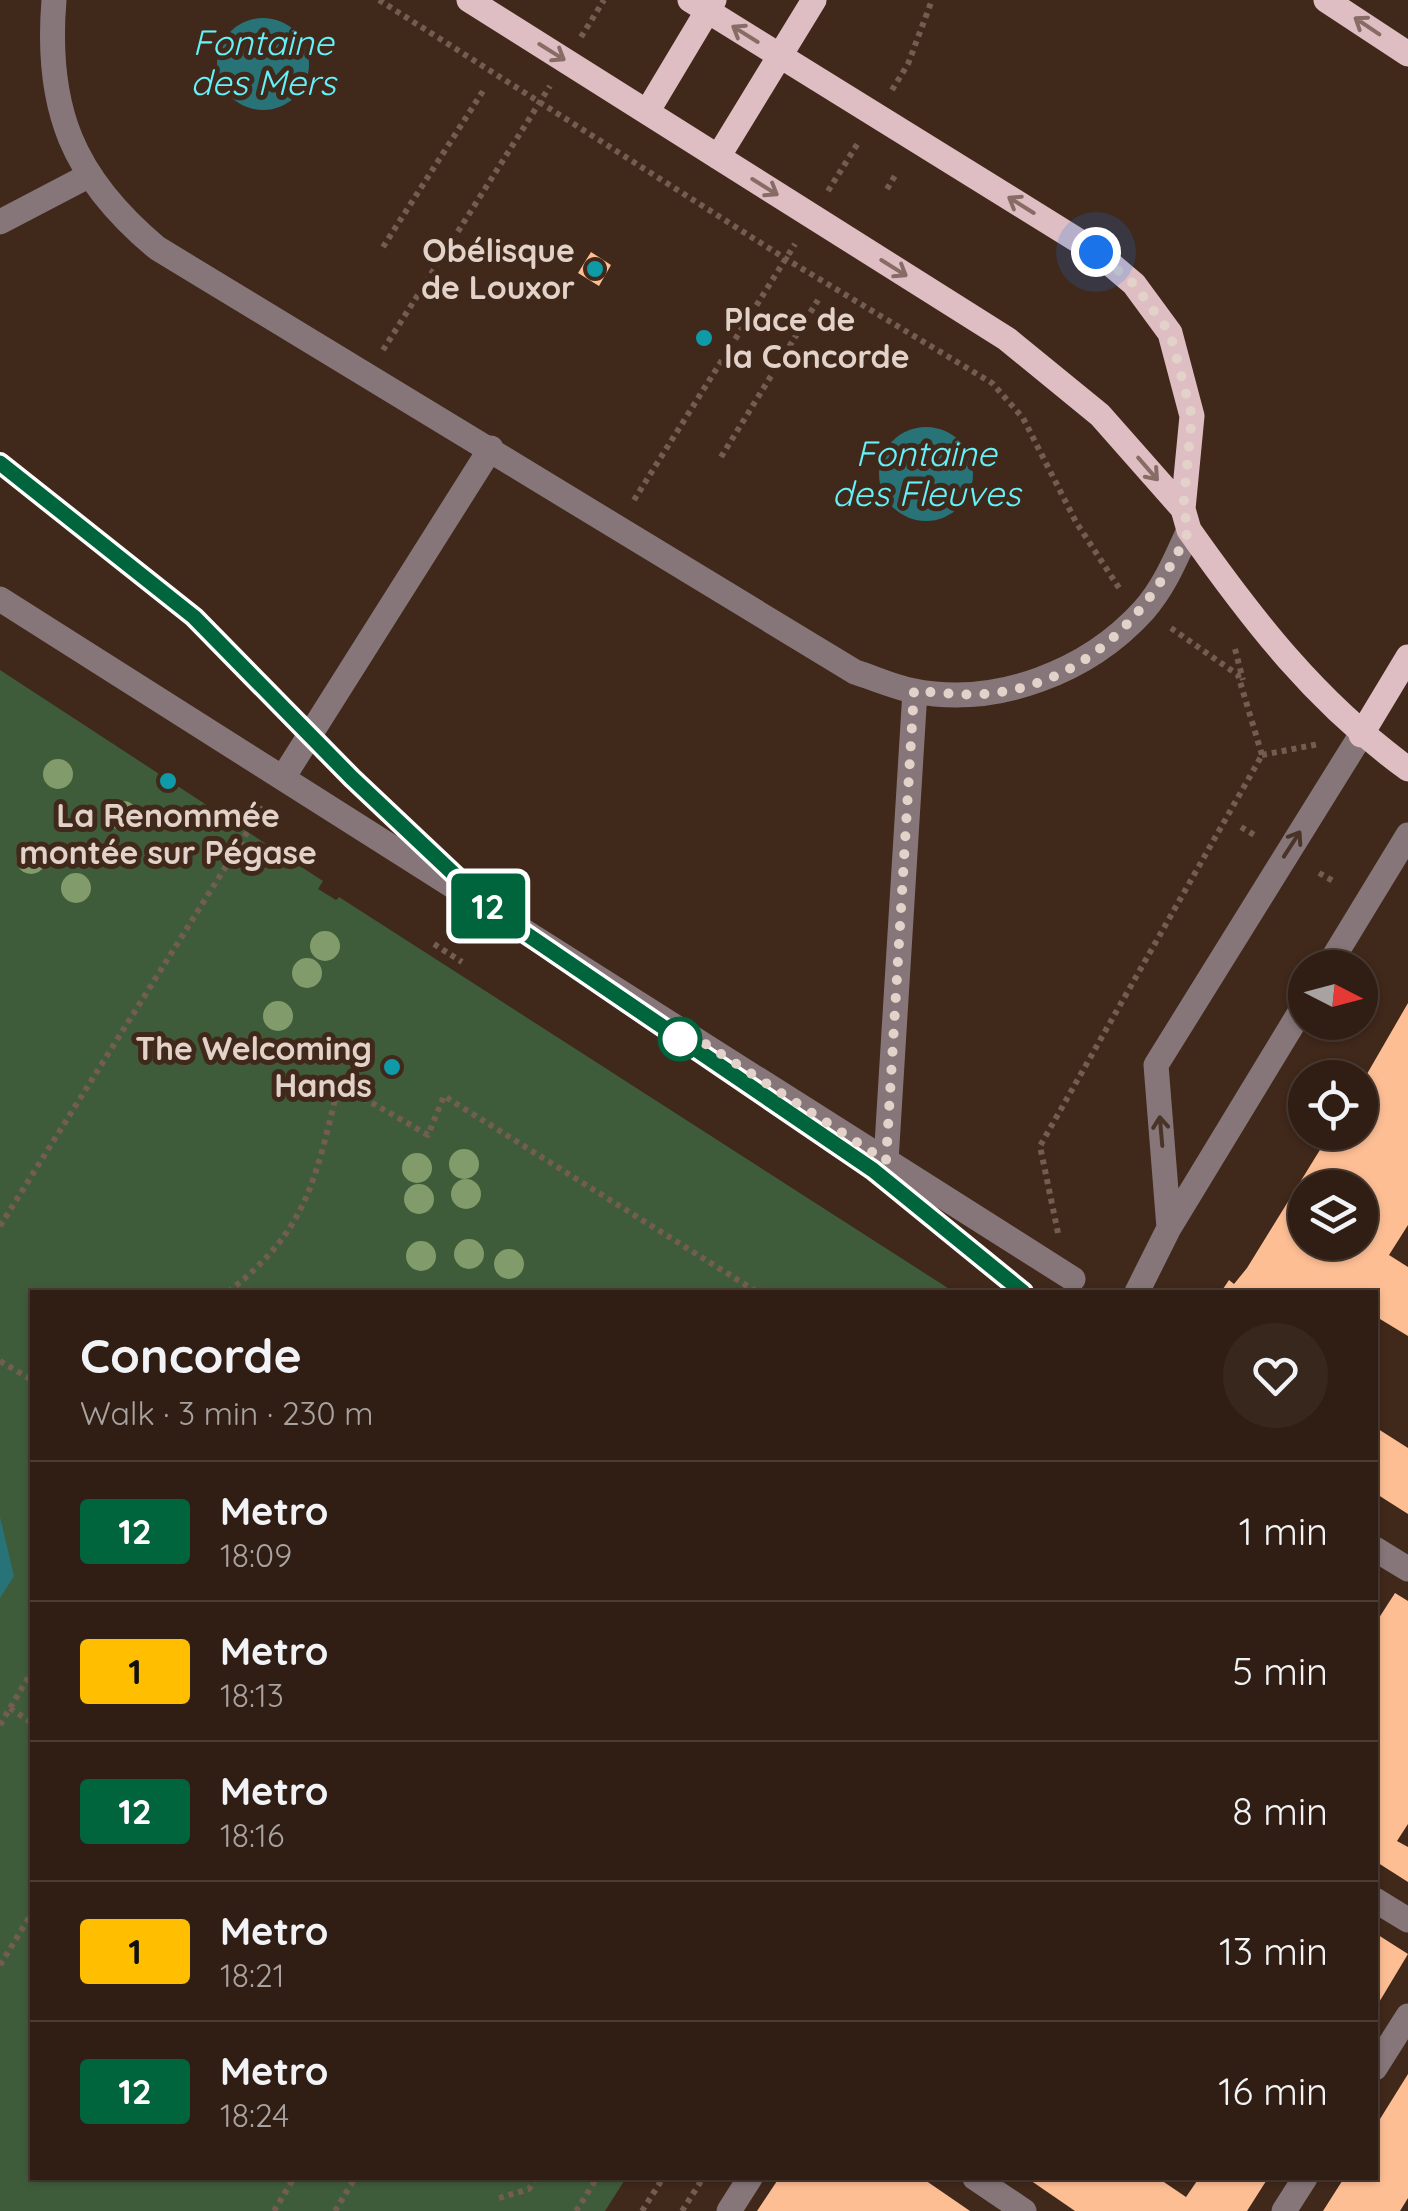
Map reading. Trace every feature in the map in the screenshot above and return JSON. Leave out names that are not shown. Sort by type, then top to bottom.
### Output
[{"type":"main road","points":[[469,0],[1007,339],[1100,415],[1186,519],[1273,646],[1361,735],[1408,769]]},
{"type":"main road","points":[[718,157],[814,0]]},
{"type":"main road","points":[[1326,0],[1408,54]]},
{"type":"main road","points":[[647,112],[704,4],[780,56],[1096,252],[1134,284],[1170,333],[1192,416],[1186,519]]},
{"type":"main road","points":[[1361,735],[1408,657]]},
{"type":"street","points":[[54,0],[51,70],[66,131],[88,176],[119,216],[158,248],[855,672],[914,691],[985,694],[1044,680],[1113,640],[1145,609],[1168,576],[1186,519]]},
{"type":"street","points":[[0,222],[88,176]]},
{"type":"street","points":[[284,776],[491,448]]},
{"type":"street","points":[[0,600],[284,776],[1073,1280]]},
{"type":"street","points":[[886,1161],[914,691]]},
{"type":"street","points":[[1169,1228],[1156,1065],[1361,735]]},
{"type":"street","points":[[1338,950],[1408,835]]},
{"type":"street","points":[[1138,1290],[1169,1228],[1288,1032]]},
{"type":"street","points":[[1378,1551],[1408,1568]]},
{"type":"street","points":[[1378,1902],[1408,1920]]},
{"type":"street","points":[[1378,2063],[1408,2016]]},
{"type":"street","points":[[729,2211],[749,2180]]},
{"type":"street","points":[[978,2180],[1024,2211]]},
{"type":"street","points":[[1284,2211],[1305,2180]]},
{"type":"path","points":[[380,0],[786,258],[992,383],[1022,418],[1076,522],[1117,588],[1238,675],[1262,756]]},
{"type":"path","points":[[908,64],[932,0]]},
{"type":"path","points":[[383,247],[484,92]]},
{"type":"path","points":[[368,374],[540,102]]},
{"type":"path","points":[[887,189],[896,174]]},
{"type":"path","points":[[618,525],[786,258]]},
{"type":"path","points":[[721,457],[818,300]]},
{"type":"path","points":[[1073,1280],[1053,1215],[1040,1146],[1262,756],[1233,641]]},
{"type":"path","points":[[0,1226],[284,776]]},
{"type":"path","points":[[1241,827],[1256,836]]},
{"type":"path","points":[[1319,873],[1335,882]]},
{"type":"path","points":[[434,944],[462,962]]},
{"type":"path","points":[[231,1290],[269,1260],[311,1193],[339,1084],[428,1134],[444,1096],[754,1290]]},
{"type":"path","points":[[0,1360],[30,1381]]},
{"type":"path","points":[[0,1725],[30,1673]]},
{"type":"path","points":[[10,1708],[30,1722]]},
{"type":"path","points":[[0,1965],[30,1915]]},
{"type":"path","points":[[274,2211],[293,2180]]},
{"type":"path","points":[[335,2211],[354,2180]]},
{"type":"path","points":[[499,2198],[529,2189],[535,2180]]},
{"type":"path","points":[[576,2211],[596,2180]]},
{"type":"path","points":[[642,2211],[662,2180]]},
{"type":"path","points":[[682,2211],[702,2180]]},
{"type":"green space","points":[[0,670],[323,881],[318,889],[336,900],[339,897],[951,1290],[30,1290],[30,2180],[625,2180],[605,2211],[0,2211]]},
{"type":"water","name":"Fontaine des Mers","points":[[263,18],[289,26],[301,38],[309,64],[301,90],[289,102],[263,110],[237,102],[225,90],[217,64],[225,38],[237,26]]},
{"type":"water","name":"Fontaine des Fleuves","points":[[926,427],[944,431],[959,441],[969,456],[973,474],[969,492],[959,507],[944,517],[926,521],[908,517],[893,507],[883,492],[879,474],[883,456],[893,441],[908,431]]},
{"type":"water","points":[[0,1517],[14,1576],[0,1598]]},
{"type":"building","name":"Obélisque de Louxor","points":[[591,252],[611,265],[599,286],[578,273]]},
{"type":"building","points":[[1408,1003],[1408,1225],[1389,1255],[1408,1267],[1408,1336],[1378,1318],[1378,1290],[1222,1290],[1229,1280],[1234,1284],[1247,1268],[1288,1202],[1288,1260],[1378,1260],[1378,1170],[1308,1170],[1320,1150],[1378,1150],[1375,1060]]},
{"type":"building","points":[[1378,1429],[1408,1448],[1408,1514],[1378,1495]]},
{"type":"building","points":[[1395,1593],[1408,1601],[1408,1824],[1397,1841],[1408,1847],[1408,1882],[1378,1863],[1378,1619]]},
{"type":"building","points":[[1378,1935],[1408,1954],[1378,2004]]},
{"type":"building","points":[[1408,2074],[1408,2198],[1400,2211],[1323,2211],[1343,2180],[1378,2180],[1378,2122]]},
{"type":"building","points":[[778,2180],[925,2180],[970,2211],[757,2211]]},
{"type":"building","points":[[1030,2180],[1161,2180],[1186,2197],[1198,2180],[1267,2180],[1247,2211],[1075,2211]]},
{"type":"metro line","name":"12","points":[[0,463],[136,566],[194,617],[352,778],[494,912],[873,1170],[1021,1290]]},
{"type":"place","name":"Obélisque de Louxor","points":[[595,269]]},
{"type":"place","name":"Place de la Concorde","points":[[704,338]]},
{"type":"place","name":"La Renommée montée sur Pégase","points":[[168,781]]},
{"type":"place","name":"The Welcoming Hands","points":[[392,1067]]},
{"type":"route","points":[[680,1039],[684,1030],[886,1161],[914,691],[985,694],[1044,680],[1113,640],[1145,609],[1168,576],[1189,530],[1183,509],[1192,416],[1170,333],[1134,284],[1096,252]]}]
